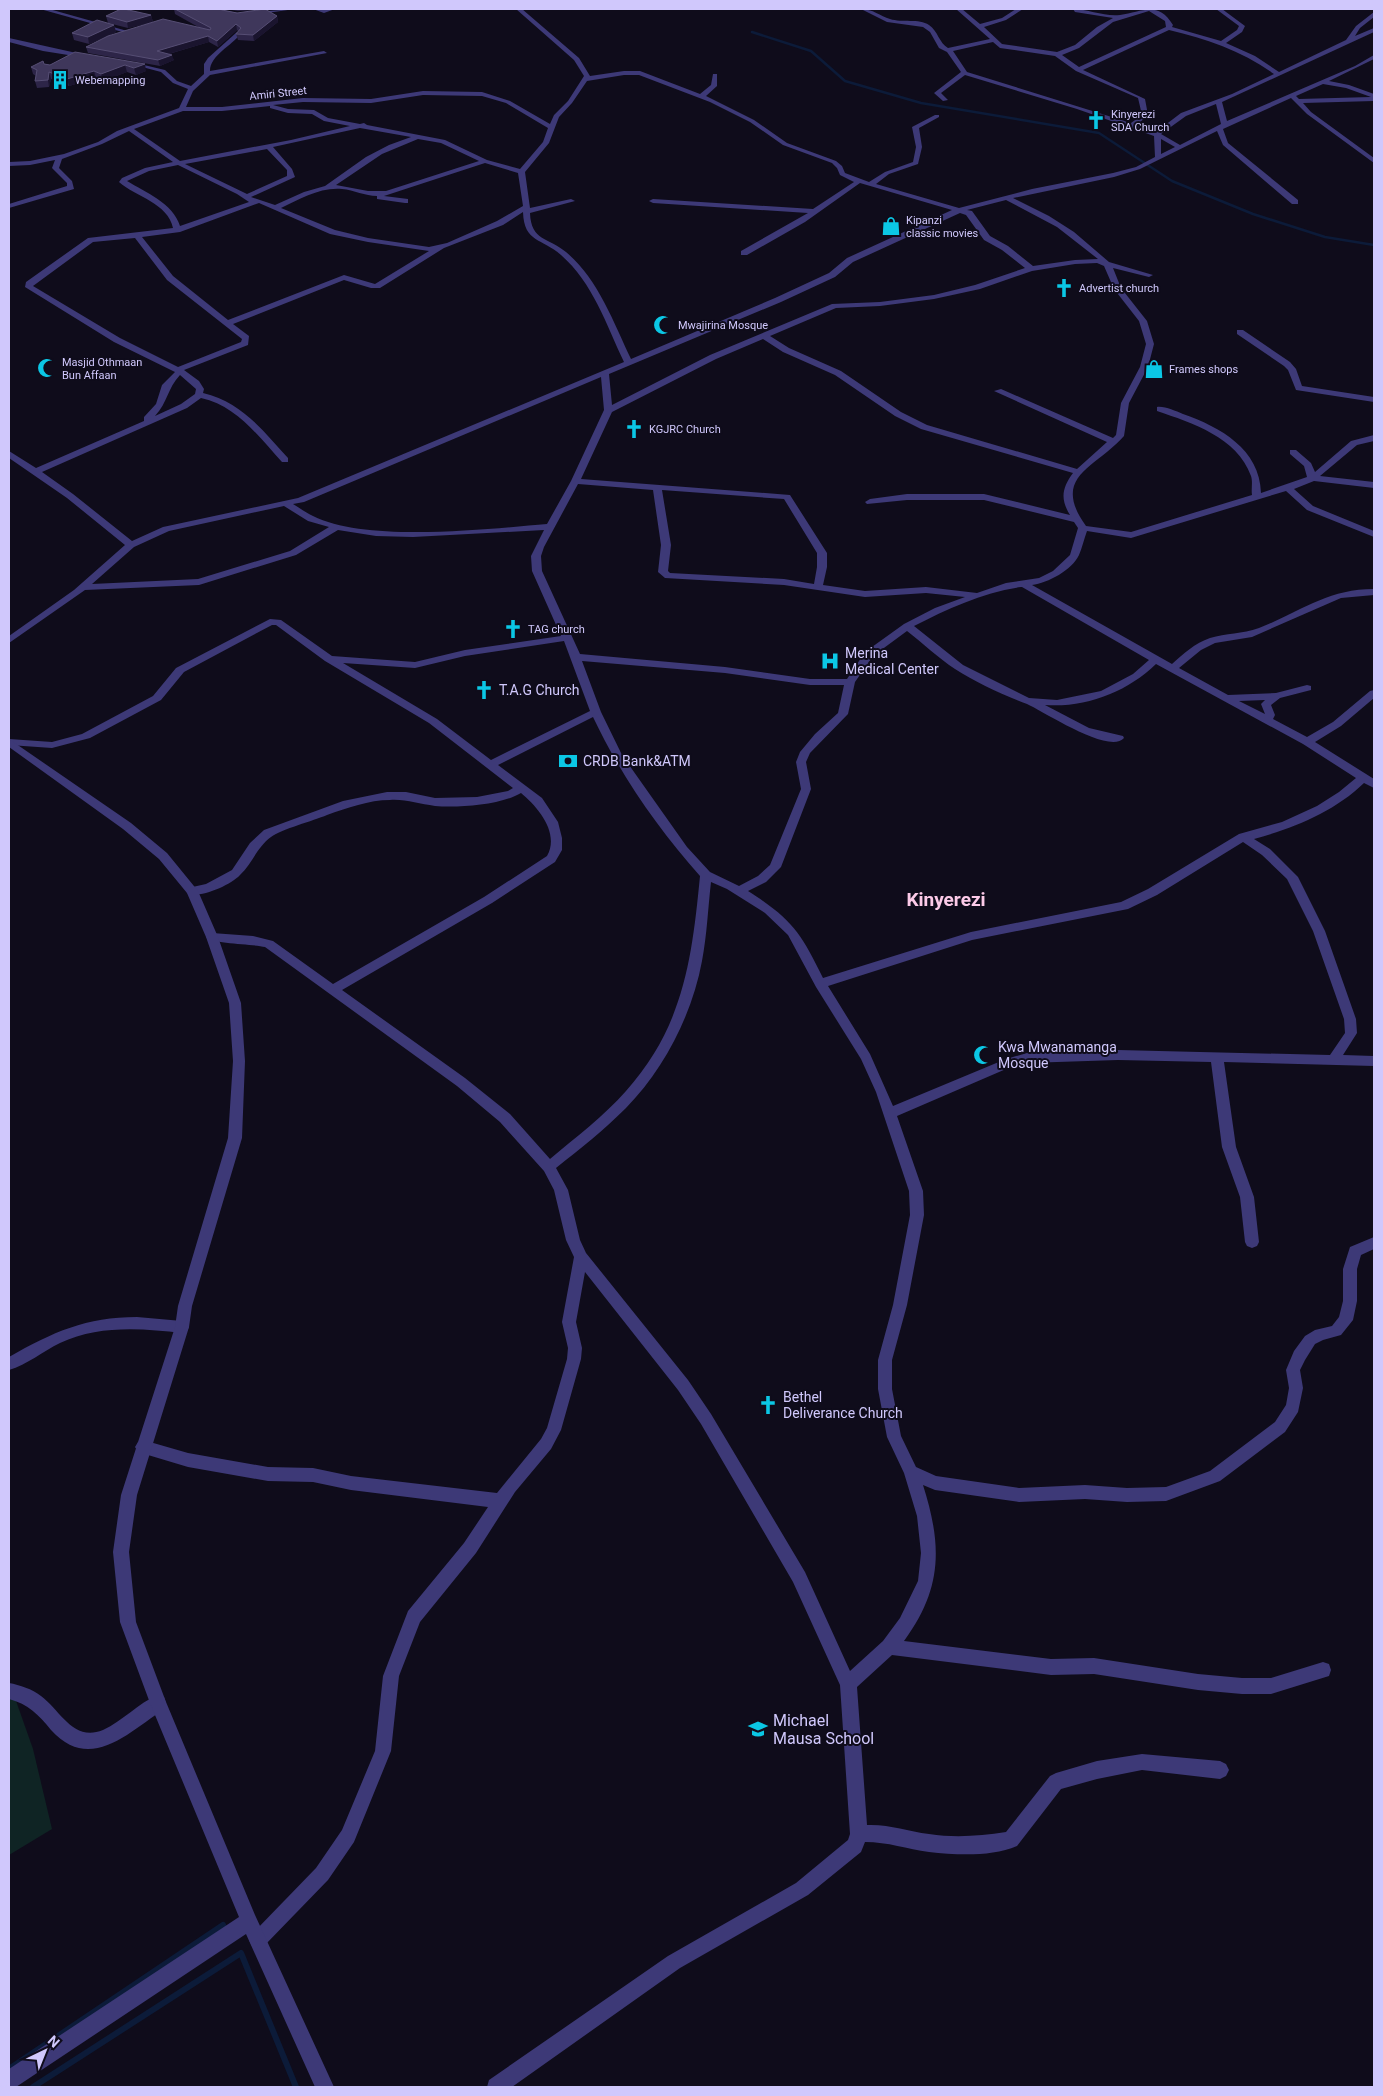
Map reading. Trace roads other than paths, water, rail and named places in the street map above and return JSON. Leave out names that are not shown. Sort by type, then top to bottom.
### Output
[{"type":"street","points":[[42,9],[131,31],[113,36]]},
{"type":"street","points":[[221,9],[225,13],[238,15],[292,9]]},
{"type":"street","points":[[316,9],[324,11],[332,9]]},
{"type":"street","points":[[519,9],[577,59],[587,76],[570,102],[556,116],[546,143],[520,172]]},
{"type":"street","points":[[864,9],[888,21],[925,25],[932,30],[941,47],[949,51],[962,66],[964,73]]},
{"type":"street","points":[[959,9],[1000,46],[1056,54],[1076,48],[1094,32],[1119,17],[1150,9],[1167,20],[1170,25],[1168,28]]},
{"type":"street","points":[[979,26],[1004,19],[1020,9]]},
{"type":"street","points":[[1219,9],[1242,26],[1240,31],[1221,44]]},
{"type":"street","points":[[1075,10],[1119,17]]},
{"type":"street","points":[[1350,40],[1358,28],[1374,14]]},
{"type":"street","points":[[1078,70],[1168,28],[1221,44],[1256,58],[1278,74]]},
{"type":"street","points":[[1158,156],[1157,135],[1167,124],[1187,112],[1219,101],[1374,30]]},
{"type":"street","points":[[208,73],[207,64],[213,57],[230,46],[238,34]]},
{"type":"street","points":[[9,40],[91,57]]},
{"type":"street","points":[[949,51],[994,40]]},
{"type":"street","points":[[61,61],[88,48]]},
{"type":"street","points":[[182,109],[193,88],[208,73],[324,53]]},
{"type":"street","points":[[1056,54],[1078,70],[1120,86],[1144,100],[1145,115],[1142,120],[1130,126]]},
{"type":"street","points":[[9,640],[83,587],[131,545],[166,529],[288,505],[818,282],[832,275],[850,260],[960,210],[1122,173],[1152,162],[1158,156],[1374,57]]},
{"type":"street","points":[[118,60],[163,71],[175,82],[193,88]]},
{"type":"street","points":[[585,79],[633,72],[701,97],[752,121],[784,144],[834,162],[844,175],[859,182],[960,210],[971,216],[987,238],[1005,248],[1031,269]]},
{"type":"street","points":[[945,100],[938,96],[937,93],[964,73]]},
{"type":"street","points":[[964,73],[1026,90],[1157,135],[1176,144],[1179,148]]},
{"type":"street","points":[[701,97],[714,86],[715,75]]},
{"type":"street","points":[[1321,82],[1347,86],[1374,97]]},
{"type":"street","name":"Amiri Street","points":[[9,164],[30,163],[59,158],[100,143],[129,128],[182,109],[261,105],[303,100],[371,101],[423,93],[482,94],[508,102],[551,127]]},
{"type":"street","points":[[1291,95],[1309,113],[1374,161]]},
{"type":"street","points":[[1297,101],[1374,97]]},
{"type":"street","points":[[1219,101],[1225,144],[1296,202]]},
{"type":"street","points":[[261,105],[288,111],[314,112],[326,120],[364,125],[450,144],[486,161],[520,172]]},
{"type":"street","points":[[870,184],[888,173],[916,163],[919,147],[915,127],[937,116]]},
{"type":"street","points":[[177,230],[177,222],[170,212],[123,182],[124,178],[139,171],[364,125]]},
{"type":"street","points":[[129,128],[179,163],[251,199],[263,202],[333,232],[368,240],[429,249],[440,248]]},
{"type":"street","points":[[274,208],[327,188],[371,157],[391,146],[417,137]]},
{"type":"street","points":[[35,472],[184,406],[199,395],[200,389],[196,383],[179,370],[117,340],[29,287],[29,284],[91,240],[177,230],[251,199],[291,177],[290,170],[268,146]]},
{"type":"street","points":[[9,206],[71,186],[70,182],[55,168],[59,158]]},
{"type":"street","points":[[375,195],[410,187],[486,161]]},
{"type":"street","points":[[520,172],[527,209],[527,225],[534,235],[563,253],[593,287],[628,362]]},
{"type":"street","points":[[744,253],[798,222],[859,182]]},
{"type":"street","points":[[327,188],[344,187],[405,202]]},
{"type":"street","points":[[738,891],[762,879],[774,867],[806,789],[800,762],[805,752],[819,736],[843,714],[850,682],[868,654],[907,626],[938,610],[1006,586],[1025,585],[1040,581],[1066,565],[1074,556],[1080,524],[1071,510],[1067,496],[1068,487],[1079,472],[1124,429],[1122,412],[1142,372],[1150,343],[1148,329],[1142,317],[1116,287],[1107,263],[1038,211],[1007,198]]},
{"type":"street","points":[[228,323],[344,277],[377,286],[440,248],[500,223],[527,209],[571,200]]},
{"type":"street","points":[[653,201],[813,211]]},
{"type":"street","points":[[137,235],[170,278],[246,338],[245,343],[179,370],[166,385],[160,405],[138,426]]},
{"type":"street","points":[[608,410],[712,357],[834,306],[880,304],[934,297],[977,287],[1031,269],[1075,262],[1107,263],[1149,275]]},
{"type":"street","points":[[1240,332],[1287,364],[1292,369],[1299,388],[1374,400]]},
{"type":"street","points":[[762,335],[786,350],[833,370],[898,414],[924,427],[1079,472]]},
{"type":"street","points":[[605,372],[608,410],[575,481],[538,547],[536,565],[566,638],[576,657],[596,712],[617,756],[682,850],[706,875],[763,905],[792,932],[820,984],[866,1057],[890,1113],[916,1191],[917,1215],[900,1305],[884,1360],[885,1389],[894,1437],[911,1472],[925,1516],[929,1554],[926,1582],[906,1624],[889,1647],[848,1684]]},
{"type":"street","points":[[998,390],[1113,441]]},
{"type":"street","points":[[199,395],[218,401],[248,422],[264,436],[285,460]]},
{"type":"street","points":[[1160,409],[1208,426],[1227,439],[1255,475],[1258,497]]},
{"type":"street","points":[[870,502],[906,497],[984,497],[1080,524],[1131,535],[1288,488],[1313,478],[1354,443],[1374,438]]},
{"type":"street","points":[[1293,452],[1308,466],[1313,478]]},
{"type":"street","points":[[9,454],[70,496],[131,545]]},
{"type":"street","points":[[1313,478],[1374,485]]},
{"type":"street","points":[[575,481],[787,497],[822,553],[822,568],[818,586]]},
{"type":"street","points":[[657,487],[666,545],[663,572],[666,575],[818,586],[865,594],[926,590],[976,595]]},
{"type":"street","points":[[1288,488],[1310,508],[1374,534]]},
{"type":"street","points":[[288,505],[309,519],[336,527],[375,531],[434,533],[549,527]]},
{"type":"street","points":[[83,587],[200,582],[293,553],[336,527]]},
{"type":"street","points":[[1025,585],[1172,669],[1307,742],[1374,784]]},
{"type":"street","points":[[1172,669],[1204,644],[1213,640],[1222,637],[1247,635],[1312,604],[1374,592]]},
{"type":"street","points":[[9,742],[52,744],[86,736],[157,698],[168,681],[180,670],[270,622],[278,622],[330,659],[433,721],[538,801],[552,822],[556,838],[556,850],[551,859],[488,900],[333,990]]},
{"type":"street","points":[[907,626],[958,667],[1088,732],[1103,738],[1118,738]]},
{"type":"street","points":[[330,659],[415,665],[465,653],[566,638]]},
{"type":"street","points":[[576,657],[725,670],[810,682],[850,682]]},
{"type":"street","points":[[1027,701],[1057,703],[1104,694],[1137,676],[1155,659]]},
{"type":"street","points":[[1226,698],[1276,696],[1307,688]]},
{"type":"street","points":[[1307,742],[1337,724],[1374,693]]},
{"type":"street","points":[[1267,720],[1270,715],[1266,704],[1276,696]]},
{"type":"street","points":[[491,764],[596,712]]},
{"type":"street","points":[[9,742],[127,826],[163,856],[192,891],[212,938],[235,1003],[239,1061],[235,1138],[185,1306],[182,1327],[129,1495],[121,1552],[128,1622],[158,1703],[249,1921],[325,2087]]},
{"type":"street","points":[[820,984],[971,936],[1124,906],[1142,898],[1243,838],[1288,825],[1304,817],[1337,799],[1362,778]]},
{"type":"street","points":[[192,891],[210,888],[236,873],[254,846],[268,833],[285,825],[347,804],[386,796],[406,796],[435,802],[477,801],[511,794],[521,788]]},
{"type":"street","points":[[1243,838],[1266,852],[1292,877],[1319,931],[1350,1018],[1351,1033],[1334,1060]]},
{"type":"street","points":[[549,1166],[626,1099],[641,1082],[664,1047],[679,1016],[696,961],[706,875]]},
{"type":"street","points":[[212,938],[253,940],[269,944],[461,1082],[504,1118],[549,1166],[561,1190],[573,1240],[581,1257],[683,1385],[706,1419],[798,1577],[848,1684],[859,1834],[855,1846],[802,1889],[674,1962],[496,2087]]},
{"type":"street","points":[[890,1113],[1010,1062],[1027,1058],[1118,1055],[1374,1061]]},
{"type":"street","points":[[1217,1058],[1229,1146],[1247,1197],[1252,1242]]},
{"type":"street","points":[[911,1472],[935,1484],[1019,1495],[1085,1492],[1127,1496],[1166,1494],[1215,1476],[1280,1427],[1293,1407],[1296,1388],[1293,1370],[1299,1356],[1310,1340],[1320,1334],[1336,1331],[1346,1320],[1350,1301],[1350,1269],[1355,1251],[1374,1243]]},
{"type":"street","points":[[258,1940],[322,1874],[348,1836],[383,1751],[391,1676],[414,1617],[470,1548],[554,1430],[574,1358],[575,1348],[569,1322],[581,1257]]},
{"type":"street","points":[[9,1364],[62,1335],[76,1330],[128,1323],[182,1327]]},
{"type":"street","points":[[143,1447],[188,1460],[268,1474],[313,1475],[351,1483],[502,1501]]},
{"type":"street","points":[[889,1647],[1051,1667],[1094,1666],[1198,1682],[1242,1686],[1271,1686],[1323,1670]]},
{"type":"street","points":[[9,1691],[36,1701],[69,1735],[79,1742],[98,1741],[108,1737],[158,1703]]},
{"type":"street","points":[[859,1834],[883,1833],[929,1843],[975,1846],[1011,1840],[1056,1782],[1097,1770],[1142,1762],[1220,1770]]},
{"type":"street","points":[[9,2080],[249,1921]]},
{"type":"waterway","points":[[752,32],[811,51],[845,81],[921,103],[1099,133],[1172,181],[1253,214],[1325,237],[1374,245]]},
{"type":"waterway","points":[[9,2069],[223,1925]]},
{"type":"waterway","points":[[33,2087],[241,1953],[296,2087]]},
{"type":"place","name":"Webemapping","points":[[60,80]]},
{"type":"place","name":"Kinyerezi SDA Church","points":[[1096,120]]},
{"type":"place","name":"Kipanzi classic movies","points":[[891,226]]},
{"type":"place","name":"Advertist church","points":[[1064,288]]},
{"type":"place","name":"Mwajirina Mosque","points":[[663,325]]},
{"type":"place","name":"Masjid Othmaan Bun Affaan","points":[[47,368]]},
{"type":"place","name":"Frames shops","points":[[1154,369]]},
{"type":"place","name":"KGJRC Church","points":[[634,429]]},
{"type":"place","name":"TAG church","points":[[513,629]]},
{"type":"place","name":"Merina Medical Center","points":[[830,661]]},
{"type":"place","name":"T.A.G Church","points":[[484,690]]},
{"type":"place","name":"CRDB Bank&ATM","points":[[568,761]]},
{"type":"place","name":"Kwa Mwanamanga Mosque","points":[[983,1055]]},
{"type":"place","name":"Bethel Deliverance Church","points":[[768,1405]]},
{"type":"place","name":"Michael Mausa School","points":[[758,1729]]},
{"type":"district","name":"Kinyerezi","points":[[946,899]]}]
